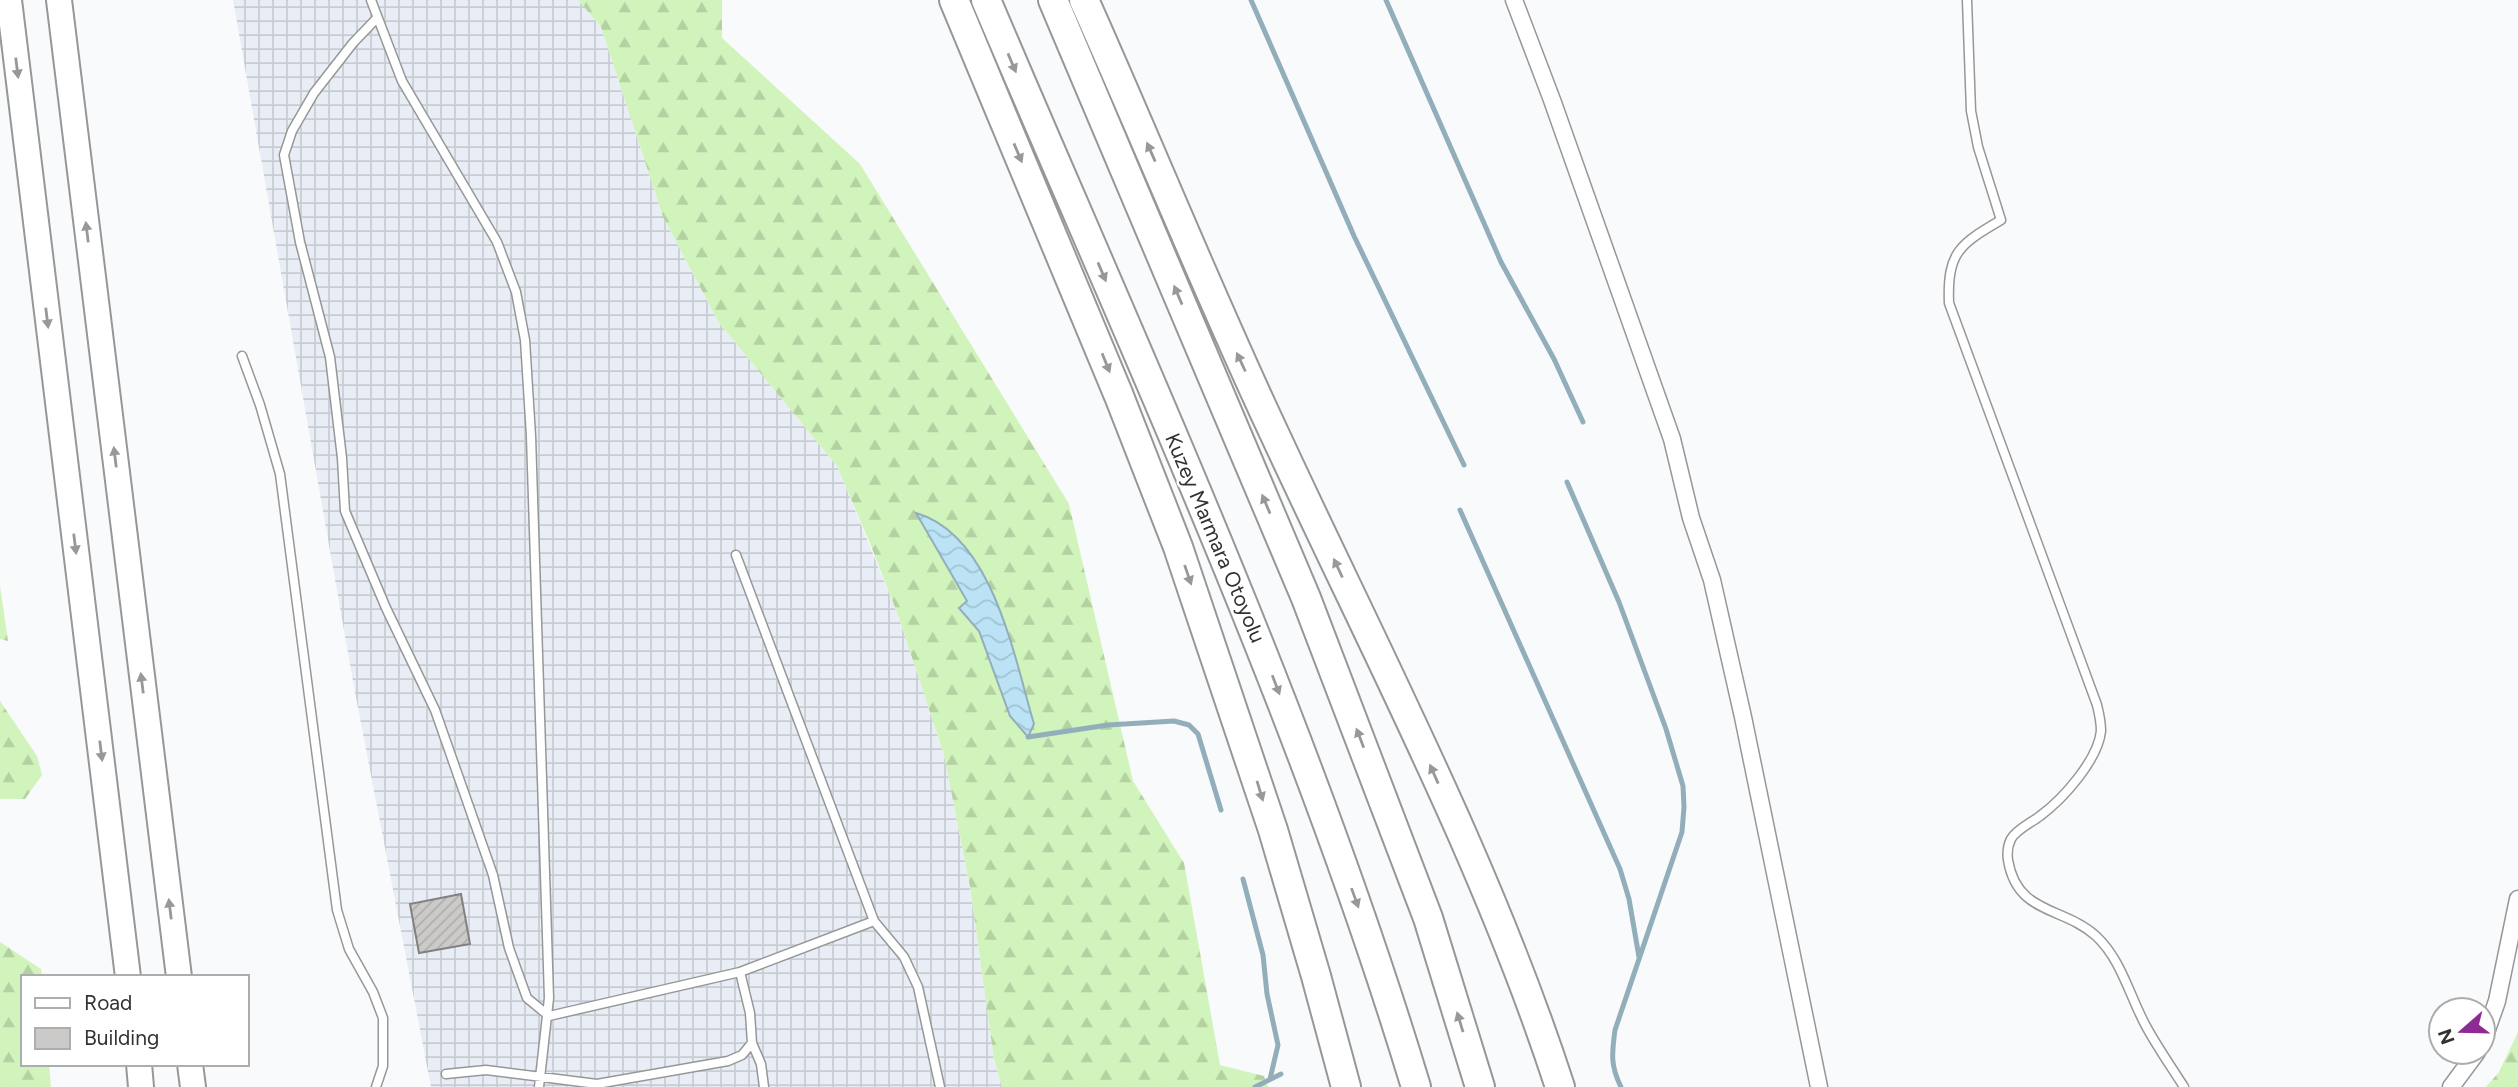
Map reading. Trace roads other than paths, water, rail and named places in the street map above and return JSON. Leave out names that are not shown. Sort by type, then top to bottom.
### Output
[{"type":"highway","points":[[9,0],[128,975]]},
{"type":"highway","points":[[59,0],[179,975]]},
{"type":"highway","points":[[954,0],[1109,370],[1178,547],[1260,790],[1312,963],[1343,1080]]},
{"type":"highway","name":"Kuzey Marmara Otoyolu","points":[[986,0],[1268,664],[1376,957],[1416,1087]]},
{"type":"highway","points":[[1053,0],[1306,598],[1428,918],[1480,1087]]},
{"type":"highway","points":[[1084,0],[1228,334],[1448,807],[1505,939],[1560,1087]]},
{"type":"highway","points":[[1448,807],[1501,892],[1576,1087]]},
{"type":"highway","points":[[139,1066],[141,1087]]},
{"type":"highway","points":[[190,1066],[193,1087]]},
{"type":"street","points":[[1514,0],[1672,439],[1691,519],[1712,580],[1743,716],[1819,1087]]},
{"type":"street","points":[[2497,1001],[2518,899]]},
{"type":"street","points":[[2451,1087],[2467,1066]]},
{"type":"lane","points":[[371,0],[376,19],[402,81],[497,242],[516,292],[525,340],[531,436],[549,1016],[539,1087]]},
{"type":"lane","points":[[1967,0],[1971,111],[1978,147],[2001,220],[1968,239],[1958,253],[1950,268],[1949,303],[2101,721],[2097,747],[2077,779],[2059,800],[2010,840],[2008,860],[2013,875],[2030,901],[2042,909],[2072,918],[2085,926],[2111,954],[2146,1027],[2184,1087]]},
{"type":"lane","points":[[376,19],[314,93],[292,131],[284,155],[300,242],[330,357],[342,457],[345,511],[386,608],[435,710],[493,875],[509,948],[527,998],[549,1016]]},
{"type":"lane","points":[[242,356],[281,474],[337,910],[349,949],[373,992],[383,1018],[383,1066],[376,1087]]},
{"type":"lane","points":[[736,555],[874,921],[904,957],[918,987],[940,1087]]},
{"type":"lane","points":[[549,1016],[740,972],[874,921]]},
{"type":"lane","points":[[740,972],[750,1013],[752,1043],[761,1064],[764,1087]]},
{"type":"lane","points":[[446,1074],[486,1070],[597,1084],[728,1061],[742,1055],[752,1043]]},
{"type":"water","points":[[916,513],[942,526],[964,546],[982,572],[996,602],[1018,666],[1034,724],[1028,737],[1010,716],[979,631],[959,608],[967,601]]},
{"type":"waterway","points":[[1251,0],[1354,236],[1464,465]]},
{"type":"waterway","points":[[1386,0],[1501,262],[1554,359],[1583,422]]},
{"type":"waterway","points":[[1567,482],[1619,602],[1666,729],[1683,786],[1682,832],[1615,1030],[1613,1059],[1621,1087]]},
{"type":"waterway","points":[[1460,510],[1620,869],[1629,899],[1639,957]]},
{"type":"waterway","points":[[1028,737],[1108,725],[1174,721],[1189,725],[1198,734],[1221,810]]},
{"type":"waterway","points":[[1243,879],[1263,955],[1267,994],[1278,1045],[1270,1079]]},
{"type":"waterway","points":[[1255,1087],[1281,1074]]}]
